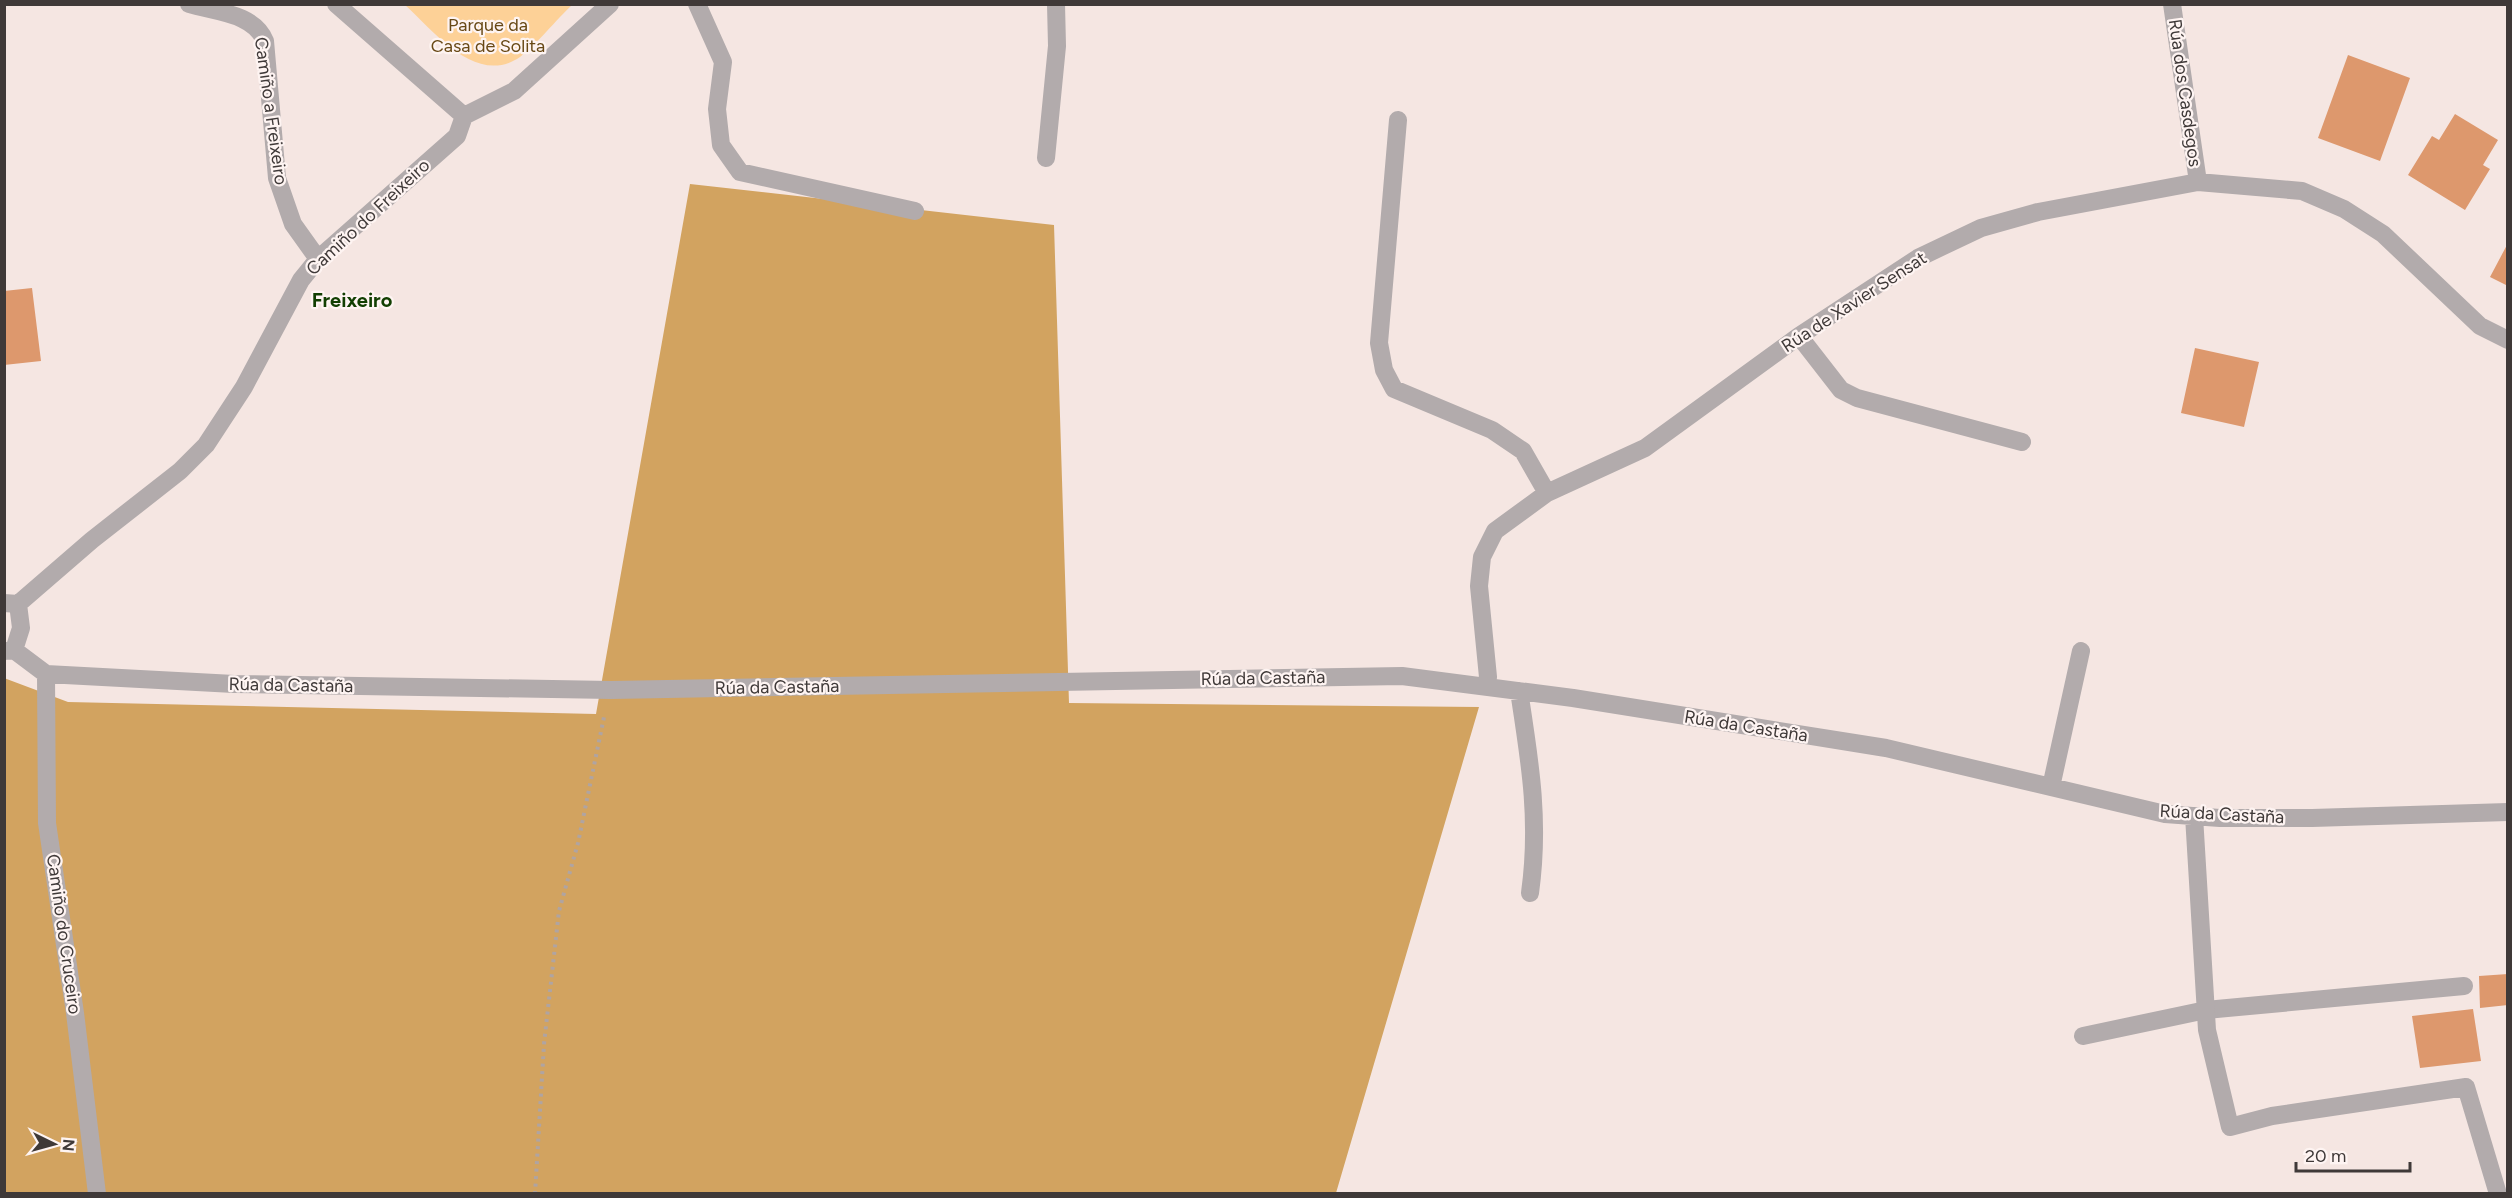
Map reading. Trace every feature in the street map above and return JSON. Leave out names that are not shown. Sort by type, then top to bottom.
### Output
[{"type":"street","name":"Camiño a Freixeiro","points":[[189,4],[249,20],[261,30],[265,41],[277,178],[293,224],[318,260]]},
{"type":"street","points":[[336,4],[464,116],[514,91],[610,4]]},
{"type":"street","points":[[697,4],[723,62],[717,109],[721,145],[740,172],[915,212]]},
{"type":"street","points":[[1046,158],[1057,46],[1056,4]]},
{"type":"street","name":"Rúa dos Casdegos","points":[[2172,4],[2198,182]]},
{"type":"street","name":"Camiño do Freixeiro","points":[[11,604],[180,471],[206,445],[244,387],[301,280],[318,260],[456,136],[464,116]]},
{"type":"street","points":[[1398,120],[1379,343],[1384,370],[1394,389],[1492,429],[1523,451],[1547,493]]},
{"type":"street","name":"Rúa de Xavier Sensat","points":[[1486,686],[1488,677],[1479,586],[1482,557],[1495,531],[1547,493],[1644,448],[1799,336],[1918,258],[1981,228],[2038,212],[2198,182],[2302,190],[2344,209],[2383,234],[2480,326],[2508,340]]},
{"type":"street","points":[[1799,336],[1841,390],[1857,398],[2022,442]]},
{"type":"street","points":[[11,604],[21,628],[9,650],[46,674]]},
{"type":"street","points":[[2051,787],[2081,651]]},
{"type":"street","name":"Rúa da Castaña","points":[[46,674],[234,684],[611,690],[1402,676],[1486,686],[1886,748],[2165,814],[2312,818],[2508,812]]},
{"type":"street","name":"Camiño do Cruceiro","points":[[46,674],[47,823],[77,1024],[97,1194]]},
{"type":"street","points":[[1519,691],[1535,797],[1535,857],[1530,893]]},
{"type":"street","points":[[2194,816],[2207,1030],[2230,1127],[2272,1116],[2466,1087],[2498,1194]]},
{"type":"street","points":[[2083,1036],[2206,1010],[2464,986]]},
{"type":"path","points":[[535,1194],[544,1044],[559,911],[578,843],[606,704],[611,690]]},
{"type":"green space","name":"Parque da Casa de Solita","points":[[405,5],[572,5],[520,57],[504,64],[488,65],[472,61],[457,52]]},
{"type":"shaded area","points":[[690,184],[1054,225],[1069,703],[1479,707],[1336,1193],[5,1194],[4,678],[68,702],[596,714]]},
{"type":"building","points":[[2348,55],[2410,78],[2380,161],[2318,138]]},
{"type":"building","points":[[2455,114],[2498,140],[2483,165],[2490,169],[2465,210],[2408,175],[2432,136],[2439,140]]},
{"type":"building","points":[[2508,243],[2508,286],[2490,277]]},
{"type":"building","points":[[32,288],[41,361],[4,365],[4,291]]},
{"type":"building","points":[[2195,348],[2259,362],[2244,427],[2181,413]]},
{"type":"building","points":[[2508,974],[2508,1005],[2480,1008],[2479,976]]},
{"type":"building","points":[[2473,1009],[2481,1061],[2420,1068],[2412,1016]]},
{"type":"district","name":"Freixeiro","points":[[352,300]]}]
